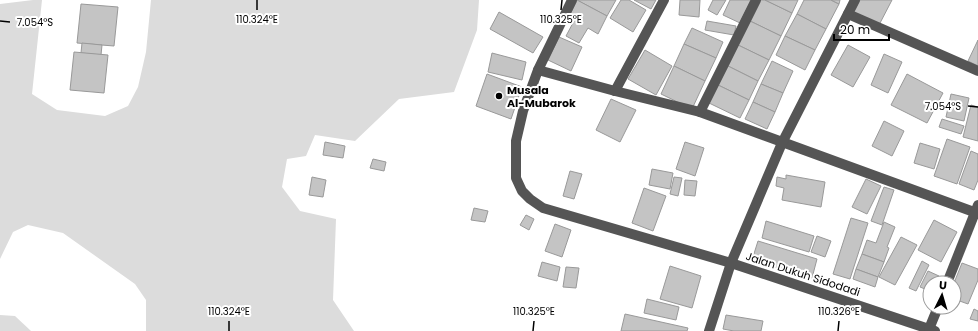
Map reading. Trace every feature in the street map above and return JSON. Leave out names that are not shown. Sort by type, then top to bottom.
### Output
[{"type":"street","name":"Jalan Dukuh Sidodadi","points":[[572,0],[538,70],[523,111],[516,141],[516,178],[522,192],[543,208],[730,263],[932,330]]},
{"type":"street","points":[[615,91],[664,0]]},
{"type":"street","points":[[700,112],[756,0]]},
{"type":"street","points":[[730,263],[782,143],[855,0]]},
{"type":"street","points":[[848,14],[978,71]]},
{"type":"street","points":[[538,70],[700,112],[782,143],[976,208],[950,275]]},
{"type":"street","name":"Jalan Dukuh Sidodadi","points":[[709,331],[730,263]]},
{"type":"street","points":[[932,330],[936,315]]},
{"type":"shaded area","points":[[42,0],[32,94],[57,110],[105,116],[128,106],[138,87],[146,52],[151,0],[479,0],[477,30],[454,92],[399,99],[355,141],[315,135],[306,156],[287,159],[282,187],[300,211],[336,219],[333,300],[354,331],[146,331],[146,300],[135,284],[63,233],[28,225],[13,232],[0,259],[0,4]]},
{"type":"shaded area","points":[[0,315],[15,316],[31,331],[0,331]]},
{"type":"building","points":[[577,0],[616,0],[607,16]]},
{"type":"building","points":[[577,0],[607,16],[598,34],[588,28],[579,43],[566,36],[574,21],[568,18]]},
{"type":"building","points":[[621,0],[629,0],[646,10],[633,32],[610,18]]},
{"type":"building","points":[[634,0],[656,0],[651,9]]},
{"type":"building","points":[[680,0],[700,0],[699,17],[679,15]]},
{"type":"building","points":[[713,0],[726,0],[717,15],[708,10]]},
{"type":"building","points":[[730,0],[751,0],[740,23],[723,15]]},
{"type":"building","points":[[760,0],[765,0],[792,13],[781,36],[750,21]]},
{"type":"building","points":[[765,0],[798,0],[792,13]]},
{"type":"building","points":[[804,0],[831,0],[839,4],[826,29],[797,14]]},
{"type":"building","points":[[831,0],[840,0],[839,4]]},
{"type":"building","points":[[860,0],[892,0],[879,25],[853,12]]},
{"type":"building","points":[[81,4],[118,7],[114,46],[77,43]]},
{"type":"building","points":[[499,12],[543,37],[533,53],[490,29]]},
{"type":"building","points":[[797,14],[826,29],[815,50],[785,36]]},
{"type":"building","points":[[707,21],[736,26],[734,35],[705,30]]},
{"type":"building","points":[[750,21],[781,36],[769,60],[738,45]]},
{"type":"building","points":[[692,28],[723,42],[716,58],[684,44]]},
{"type":"building","points":[[785,36],[815,50],[805,70],[776,55]]},
{"type":"building","points":[[559,37],[582,47],[571,71],[548,60]]},
{"type":"building","points":[[978,40],[978,66],[968,61]]},
{"type":"building","points":[[82,43],[102,45],[101,55],[81,53]]},
{"type":"building","points":[[684,44],[716,58],[705,81],[674,66]]},
{"type":"building","points":[[738,45],[769,60],[758,81],[728,66]]},
{"type":"building","points":[[848,45],[870,57],[853,87],[831,75]]},
{"type":"building","points":[[645,50],[672,66],[656,95],[628,79]]},
{"type":"building","points":[[74,52],[108,55],[104,93],[70,90]]},
{"type":"building","points":[[492,53],[526,62],[522,80],[488,72]]},
{"type":"building","points":[[884,54],[902,62],[888,93],[871,85]]},
{"type":"building","points":[[772,61],[793,71],[783,93],[761,84]]},
{"type":"building","points":[[674,66],[705,81],[692,109],[661,94]]},
{"type":"building","points":[[728,66],[758,81],[749,100],[718,85]]},
{"type":"building","name":"Musala Al-Mubarok","points":[[487,74],[522,87],[511,119],[476,106]]},
{"type":"building","points":[[907,74],[943,93],[927,123],[891,105]]},
{"type":"building","points":[[761,84],[783,93],[775,112],[753,102]]},
{"type":"building","points":[[718,85],[749,100],[740,118],[709,103]]},
{"type":"building","points":[[951,94],[969,98],[964,121],[946,117]]},
{"type":"building","points":[[611,99],[636,110],[620,142],[596,130]]},
{"type":"building","points":[[753,102],[775,112],[767,129],[745,119]]},
{"type":"building","points":[[971,105],[978,107],[978,141],[963,137]]},
{"type":"building","points":[[942,119],[964,126],[961,134],[939,127]]},
{"type":"building","points":[[884,121],[904,131],[892,156],[872,146]]},
{"type":"building","points":[[947,139],[970,147],[957,184],[934,176]]},
{"type":"building","points":[[325,142],[345,146],[343,158],[323,155]]},
{"type":"building","points":[[685,142],[704,148],[695,176],[676,169]]},
{"type":"building","points":[[920,143],[940,149],[934,169],[914,163]]},
{"type":"building","points":[[971,151],[978,154],[978,180],[974,190],[959,184]]},
{"type":"building","points":[[373,159],[386,162],[384,171],[370,168]]},
{"type":"building","points":[[652,169],[673,173],[670,189],[649,185]]},
{"type":"building","points":[[570,171],[582,174],[574,199],[563,196]]},
{"type":"building","points":[[786,175],[825,182],[821,207],[782,200],[784,188],[776,186],[777,177],[786,179]]},
{"type":"building","points":[[312,177],[326,180],[323,197],[309,195]]},
{"type":"building","points":[[674,177],[682,178],[678,196],[670,194]]},
{"type":"building","points":[[866,179],[881,186],[867,214],[852,207]]},
{"type":"building","points":[[685,180],[697,181],[695,196],[684,195]]},
{"type":"building","points":[[884,187],[894,190],[882,225],[871,221]]},
{"type":"building","points":[[644,188],[666,196],[653,231],[632,223]]},
{"type":"building","points":[[474,208],[488,211],[485,222],[471,220]]},
{"type":"building","points":[[526,215],[534,219],[529,230],[520,225]]},
{"type":"building","points":[[851,218],[868,223],[850,279],[833,274]]},
{"type":"building","points":[[934,220],[957,232],[941,262],[918,250]]},
{"type":"building","points":[[766,221],[814,236],[809,252],[762,238]]},
{"type":"building","points":[[884,222],[895,227],[887,247],[889,248],[884,262],[862,254],[867,240],[876,243]]},
{"type":"building","points":[[555,224],[571,230],[562,257],[545,251]]},
{"type":"building","points":[[817,236],[831,241],[825,257],[811,252]]},
{"type":"building","points":[[901,237],[917,245],[895,285],[879,277]]},
{"type":"building","points":[[758,241],[817,259],[812,278],[752,260]]},
{"type":"building","points":[[862,254],[884,262],[878,277],[856,269]]},
{"type":"building","points":[[922,261],[929,265],[924,275],[922,275],[922,279],[916,291],[909,288]]},
{"type":"building","points":[[542,262],[560,267],[557,281],[538,276]]},
{"type":"building","points":[[962,263],[978,269],[978,280],[968,304],[962,302],[962,275],[957,275]]},
{"type":"building","points":[[670,266],[701,276],[692,308],[660,299]]},
{"type":"building","points":[[566,267],[579,268],[576,288],[563,287]]},
{"type":"building","points":[[856,269],[878,277],[875,287],[853,279]]},
{"type":"building","points":[[928,271],[937,275],[926,275]]},
{"type":"building","points":[[647,299],[679,307],[676,320],[644,313]]},
{"type":"building","points":[[974,309],[978,311],[978,321],[970,319]]},
{"type":"building","points":[[625,314],[688,328],[687,331],[621,331]]},
{"type":"building","points":[[726,315],[763,321],[761,331],[734,331],[723,329]]},
{"type":"place","name":"Musala Al-Mubarok","points":[[499,96]]}]
